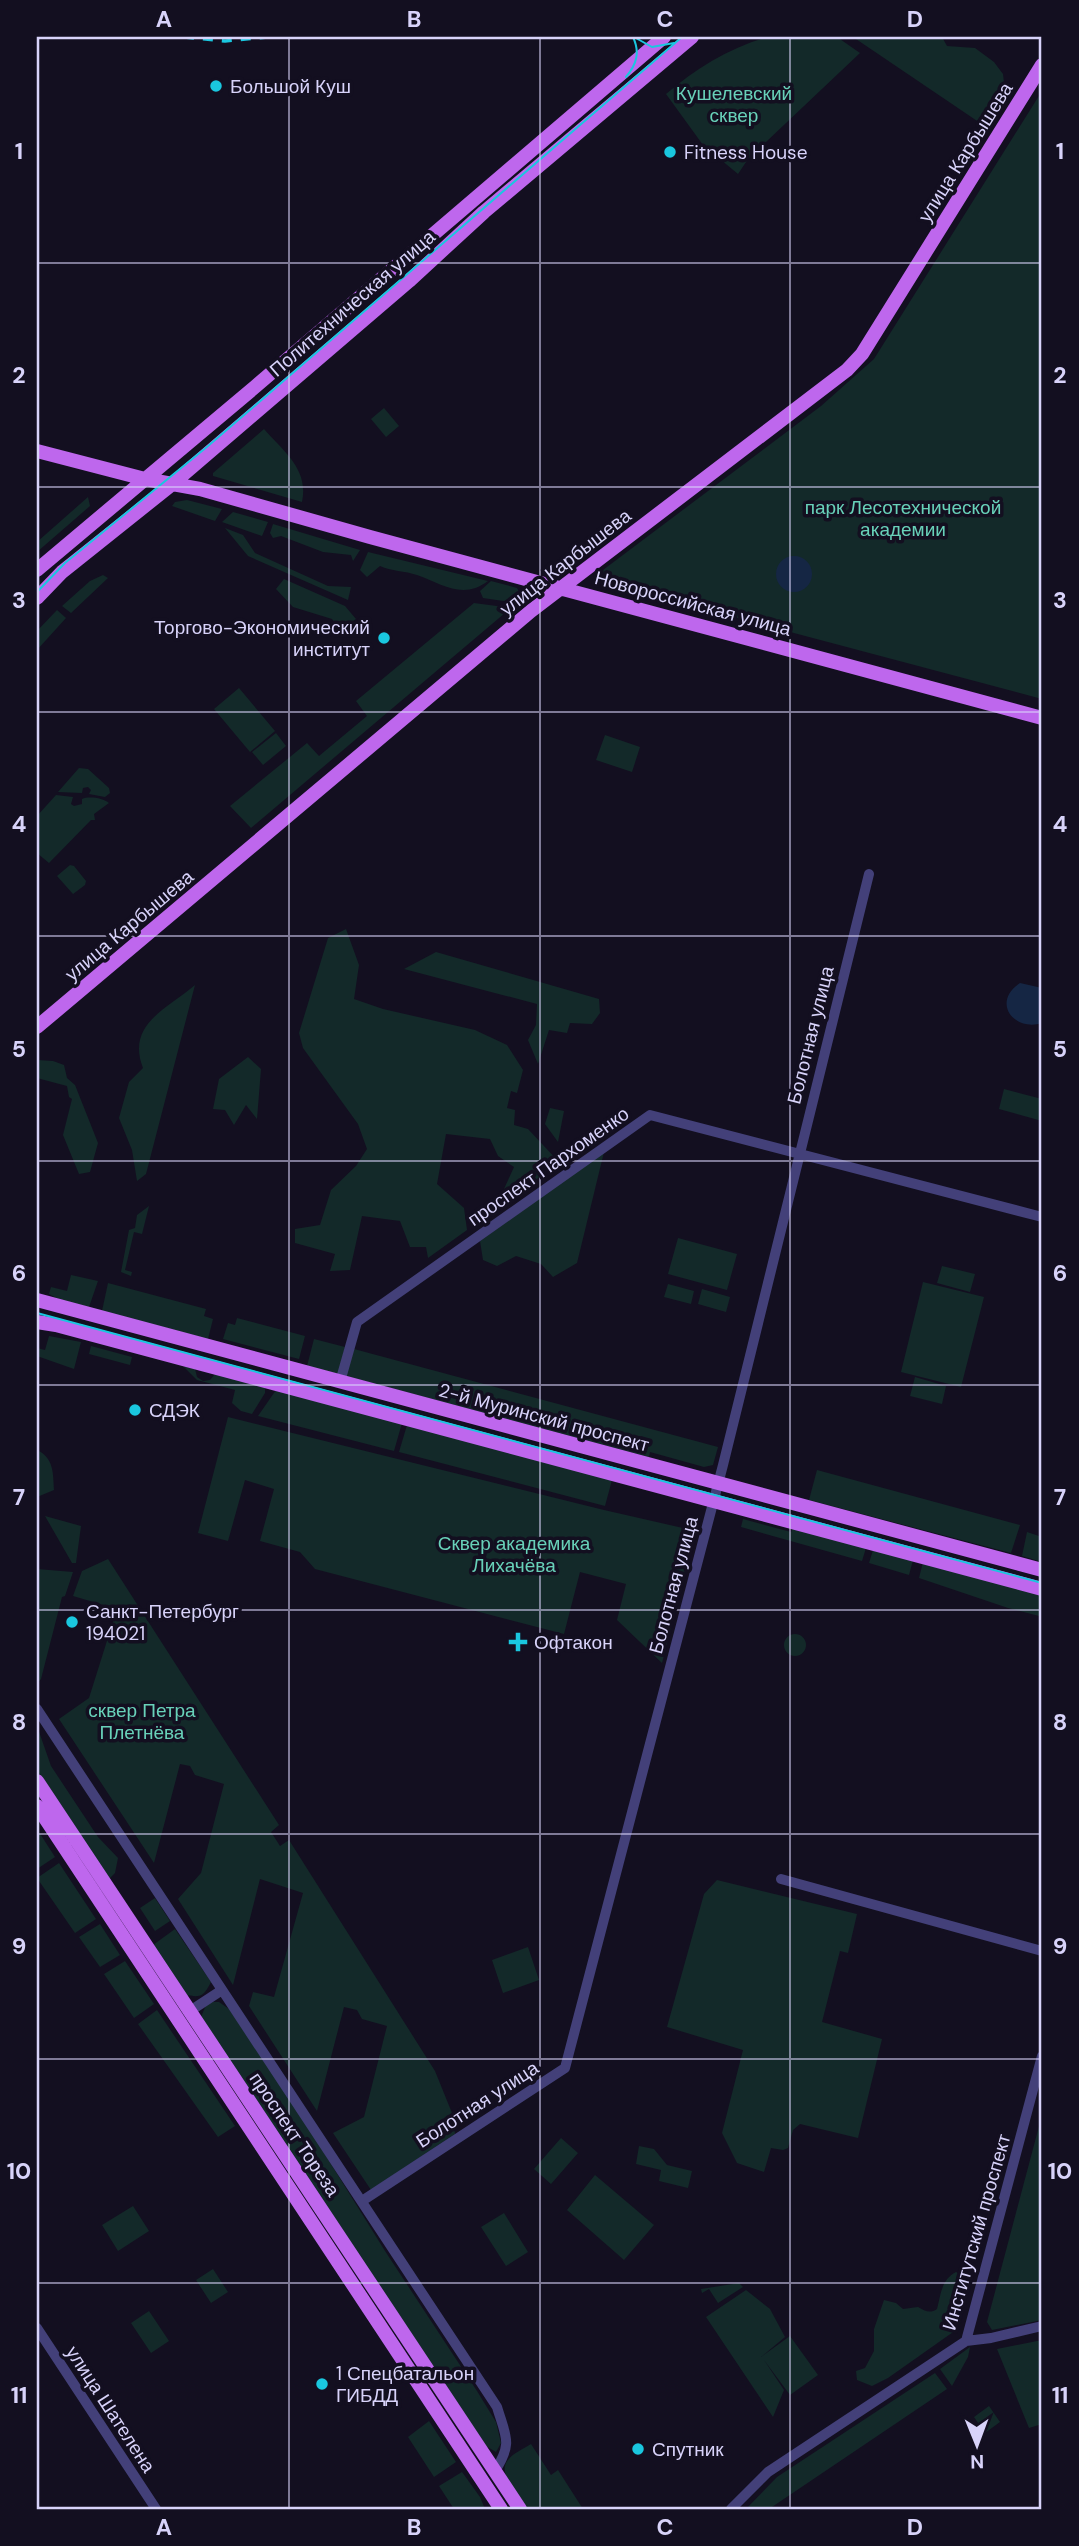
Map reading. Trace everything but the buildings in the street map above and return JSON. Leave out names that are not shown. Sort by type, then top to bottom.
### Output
[{"type":"main road","name":"Политехническая улица","points":[[37,570],[664,37]]},
{"type":"main road","name":"Политехническая улица","points":[[37,597],[94,545],[171,485],[409,282],[485,212],[692,37]]},
{"type":"main road","name":"улица Карбышева","points":[[37,1027],[531,611],[832,384],[862,355],[1042,65]]},
{"type":"main road","name":"Новороссийская улица","points":[[37,451],[142,482]]},
{"type":"main road","name":"Новороссийская улица","points":[[37,457],[142,482],[200,489],[1042,718]]},
{"type":"main road","name":"2-й Муринский проспект","points":[[37,1300],[1042,1570]]},
{"type":"main road","name":"2-й Муринский проспект","points":[[37,1322],[1042,1589]]},
{"type":"main road","name":"проспект Тореза","points":[[37,1781],[520,2509]]},
{"type":"main road","name":"проспект Тореза","points":[[37,1806],[502,2509]]},
{"type":"street","name":"Болотная улица","points":[[362,2201],[565,2068],[718,1484],[869,874]]},
{"type":"street","name":"проспект Пархоменко","points":[[340,1382],[357,1322],[650,1115],[1042,1217]]},
{"type":"street","points":[[37,1709],[497,2407],[507,2442],[505,2456],[495,2471]]},
{"type":"street","points":[[781,1878],[1042,1951]]},
{"type":"street","points":[[190,2011],[222,1990]]},
{"type":"street","name":"Институтский проспект","points":[[731,2509],[768,2472],[966,2341],[1042,2056]]},
{"type":"street","points":[[966,2341],[1042,2326]]},
{"type":"street","name":"улица Шателена","points":[[37,2328],[156,2509]]},
{"type":"green space","name":"Кушелевский сквер","points":[[767,37],[837,37],[860,53],[748,159],[738,174],[703,145],[666,94],[714,60]]},
{"type":"green space","points":[[853,37],[942,37],[947,46],[975,48],[994,62],[1003,74],[1006,101],[989,129]]},
{"type":"green space","name":"парк Лесотехнической академии","points":[[1042,91],[1042,699],[602,582],[599,573],[821,406],[874,359]]},
{"type":"green space","points":[[384,408],[399,426],[386,437],[371,419]]},
{"type":"green space","points":[[264,429],[298,470],[302,480],[302,502],[213,476],[213,473]]},
{"type":"green space","points":[[88,497],[90,506],[37,552],[37,542]]},
{"type":"green space","points":[[187,500],[222,509],[215,521],[172,506],[175,502]]},
{"type":"green space","points":[[233,512],[268,522],[262,536],[222,522]]},
{"type":"green space","points":[[273,524],[360,550],[353,561],[351,555],[323,552],[281,536],[273,538],[270,533]]},
{"type":"green space","points":[[225,528],[243,535],[255,553],[328,586],[351,587],[348,600],[248,556]]},
{"type":"green space","points":[[368,552],[488,581],[479,587],[461,590],[380,566],[367,577],[360,570]]},
{"type":"green space","points":[[103,575],[108,578],[71,613],[62,606],[90,581]]},
{"type":"green space","points":[[284,579],[345,606],[356,619],[340,630],[332,619],[293,607],[276,589]]},
{"type":"green space","points":[[491,581],[517,588],[522,597],[516,603],[483,598],[480,591]]},
{"type":"green space","points":[[474,603],[511,608],[251,828],[230,806],[307,743],[319,756],[367,716],[356,701]]},
{"type":"green space","points":[[57,610],[66,618],[37,650],[37,631]]},
{"type":"green space","points":[[239,688],[275,731],[250,752],[214,709]]},
{"type":"green space","points":[[276,733],[286,746],[263,765],[252,752]]},
{"type":"green space","points":[[605,735],[640,747],[632,772],[596,760]]},
{"type":"green space","points":[[79,768],[88,769],[109,788],[110,793],[105,797],[89,794],[91,790],[88,787],[83,788],[82,793],[58,792]]},
{"type":"green space","points":[[56,795],[73,797],[71,804],[74,806],[82,804],[82,799],[88,798],[109,803],[94,814],[95,820],[91,820],[49,863],[37,853],[37,816]]},
{"type":"green space","points":[[70,865],[74,866],[86,881],[85,885],[73,894],[57,876]]},
{"type":"green space","points":[[346,929],[359,965],[354,999],[383,1009],[475,1030],[507,1045],[523,1070],[517,1093],[511,1091],[507,1108],[515,1110],[514,1125],[528,1129],[559,1162],[508,1201],[499,1200],[514,1167],[498,1156],[490,1139],[446,1134],[437,1184],[464,1208],[467,1230],[428,1258],[426,1247],[410,1247],[400,1221],[362,1216],[350,1270],[330,1271],[335,1254],[295,1243],[295,1229],[320,1225],[331,1190],[356,1166],[367,1149],[358,1124],[303,1048],[299,1033],[328,938]]},
{"type":"green space","points":[[436,952],[599,999],[600,1013],[592,1024],[570,1023],[567,1033],[549,1030],[538,1064],[528,1040],[536,1025],[537,1004],[404,969]]},
{"type":"green space","points":[[195,985],[146,1174],[137,1181],[132,1150],[119,1118],[129,1082],[143,1068],[139,1053],[140,1040],[152,1019]]},
{"type":"green space","points":[[248,1057],[261,1069],[257,1119],[246,1105],[234,1125],[225,1110],[213,1109],[219,1079]]},
{"type":"green space","points":[[37,1060],[64,1065],[67,1078],[75,1085],[98,1143],[90,1172],[79,1174],[63,1135],[72,1099],[67,1086],[37,1078]]},
{"type":"green space","points":[[1004,1089],[1042,1099],[1042,1121],[999,1109]]},
{"type":"green space","points":[[550,1108],[564,1111],[558,1142],[545,1124]]},
{"type":"green space","points":[[604,1152],[577,1263],[553,1277],[541,1264],[516,1256],[497,1266],[483,1260],[480,1241]]},
{"type":"green space","points":[[149,1206],[142,1234],[134,1232],[125,1270],[132,1272],[131,1276],[121,1272],[129,1230],[135,1228],[137,1215]]},
{"type":"green space","points":[[678,1238],[737,1254],[727,1290],[668,1274]]},
{"type":"green space","points":[[942,1266],[975,1274],[970,1292],[937,1283]]},
{"type":"green space","points":[[71,1275],[98,1281],[89,1307],[60,1300],[49,1294],[51,1287],[67,1291]]},
{"type":"green space","points":[[923,1282],[984,1297],[961,1387],[901,1372]]},
{"type":"green space","points":[[108,1283],[206,1309],[204,1316],[213,1319],[208,1339],[102,1311]]},
{"type":"green space","points":[[668,1284],[694,1291],[691,1304],[664,1297]]},
{"type":"green space","points":[[702,1289],[730,1297],[726,1312],[698,1304]]},
{"type":"green space","points":[[237,1318],[305,1336],[299,1359],[223,1339],[228,1323],[235,1325]]},
{"type":"green space","points":[[49,1336],[81,1342],[74,1369],[37,1356],[37,1348],[45,1350]]},
{"type":"green space","points":[[314,1339],[345,1347],[338,1374],[307,1366]]},
{"type":"green space","points":[[91,1346],[132,1357],[130,1365],[89,1354]]},
{"type":"green space","points":[[354,1349],[718,1447],[713,1465],[704,1467],[650,1452],[649,1457],[346,1376]]},
{"type":"green space","points":[[183,1366],[195,1369],[197,1377],[203,1381],[210,1380],[215,1374],[265,1387],[265,1393],[252,1414],[241,1411],[232,1403],[235,1390],[197,1380]]},
{"type":"green space","points":[[915,1377],[946,1386],[942,1404],[910,1396]]},
{"type":"green space","points":[[276,1390],[402,1423],[394,1451],[258,1416]]},
{"type":"green space","name":"Сквер академика Лихачёва","points":[[228,1417],[696,1531],[662,1663],[617,1620],[626,1584],[580,1572],[564,1634],[315,1569],[300,1552],[260,1541],[274,1489],[245,1480],[228,1541],[198,1533]]},
{"type":"green space","points":[[407,1425],[612,1480],[605,1506],[399,1452]]},
{"type":"green space","points":[[37,1450],[50,1462],[54,1490],[37,1497]]},
{"type":"green space","points":[[817,1470],[1020,1525],[1011,1553],[809,1500]]},
{"type":"green space","points":[[45,1516],[81,1526],[76,1563],[72,1563]]},
{"type":"green space","points":[[743,1519],[791,1532],[793,1528],[866,1548],[862,1561],[741,1527]]},
{"type":"green space","points":[[1027,1532],[1042,1537],[1042,1562],[1022,1556]]},
{"type":"green space","points":[[873,1550],[913,1560],[909,1575],[869,1563]]},
{"type":"green space","name":"сквер Петра Плетнёва","points":[[108,1559],[279,1825],[271,1832],[280,1846],[289,1840],[435,2071],[452,2113],[455,2134],[371,2190],[333,2133],[364,2117],[387,2026],[362,2019],[357,2010],[344,2007],[317,2111],[249,2006],[253,1992],[274,1997],[303,1893],[260,1879],[233,1985],[178,1899],[201,1873],[224,1784],[195,1775],[190,1766],[180,1764],[154,1863],[59,1719],[89,1698],[117,1609],[73,1596],[82,1571]]},
{"type":"green space","points":[[923,1562],[1042,1594],[1039,1616],[919,1578]]},
{"type":"green space","points":[[37,1569],[73,1572],[65,1596],[62,1597],[41,1679],[37,1684]]},
{"type":"green space","points":[[795,1634],[803,1637],[806,1645],[803,1653],[795,1656],[787,1653],[784,1645],[787,1637]]},
{"type":"green space","points":[[37,1726],[51,1766],[98,1837],[118,1858],[115,1873],[109,1879],[37,1770]]},
{"type":"green space","points":[[37,1829],[55,1857],[37,1869]]},
{"type":"green space","points":[[59,1863],[96,1919],[75,1933],[37,1878]]},
{"type":"green space","points":[[717,1880],[857,1914],[848,1953],[840,1951],[822,2022],[882,2039],[858,2138],[800,2124],[793,2130],[788,2148],[771,2148],[764,2172],[737,2163],[722,2133],[743,2050],[667,2027],[704,1894]]},
{"type":"green space","points":[[155,1898],[170,1921],[155,1931],[140,1908]]},
{"type":"green space","points":[[100,1924],[120,1955],[100,1967],[79,1937]]},
{"type":"green space","points":[[175,1929],[211,1982],[202,1995],[186,1995],[153,1945]]},
{"type":"green space","points":[[528,1947],[539,1980],[503,1993],[492,1960]]},
{"type":"green space","points":[[125,1961],[154,2004],[134,2018],[104,1974]]},
{"type":"green space","points":[[219,2002],[229,2009],[295,2106],[385,2251],[477,2391],[496,2422],[501,2443],[496,2452],[486,2446],[201,2017],[206,2005]]},
{"type":"green space","points":[[157,2010],[235,2126],[218,2137],[138,2024]]},
{"type":"green space","points":[[1042,2115],[1042,2320],[992,2330],[987,2322]]},
{"type":"green space","points":[[561,2138],[578,2153],[551,2184],[534,2169]]},
{"type":"green space","points":[[639,2146],[654,2149],[667,2165],[692,2171],[688,2188],[659,2181],[661,2170],[636,2164]]},
{"type":"green space","points":[[595,2175],[654,2225],[624,2260],[567,2210]]},
{"type":"green space","points":[[133,2206],[149,2231],[118,2251],[102,2225]]},
{"type":"green space","points":[[504,2213],[528,2252],[506,2266],[481,2227]]},
{"type":"green space","points":[[213,2269],[228,2292],[211,2303],[196,2280]]},
{"type":"green space","points":[[956,2272],[968,2278],[956,2330],[888,2378],[872,2386],[857,2380],[856,2371],[865,2368],[874,2351],[874,2329],[884,2300],[896,2303],[903,2309],[918,2307],[934,2311],[937,2309],[944,2283]]},
{"type":"green space","points":[[739,2283],[743,2287],[718,2303],[709,2289],[702,2293],[701,2289]]},
{"type":"green space","points":[[746,2290],[770,2309],[785,2337],[761,2357],[790,2336],[818,2375],[790,2395],[764,2360],[784,2390],[773,2417],[706,2317]]},
{"type":"green space","points":[[149,2311],[169,2341],[151,2353],[131,2323]]},
{"type":"green space","points":[[1042,2340],[1042,2424],[1029,2428],[997,2349]]},
{"type":"green space","points":[[970,2347],[968,2357],[952,2386],[940,2369]]},
{"type":"green space","points":[[935,2373],[947,2389],[769,2509],[746,2509],[777,2477]]},
{"type":"green space","points":[[989,2406],[1000,2422],[985,2433],[974,2417]]},
{"type":"green space","points":[[429,2421],[456,2462],[434,2477],[408,2437]]},
{"type":"green space","points":[[531,2444],[551,2475],[558,2470],[583,2509],[528,2509],[510,2485],[505,2466],[513,2455]]},
{"type":"green space","points":[[462,2472],[485,2509],[454,2509],[439,2486]]},
{"type":"water","points":[[794,556],[806,562],[812,574],[806,586],[794,592],[782,586],[776,574],[782,562]]},
{"type":"water","points":[[1020,983],[1042,988],[1042,1023],[1023,1023],[1010,1014],[1007,999]]},
{"type":"tram line","points":[[626,77],[636,58],[633,37]]},
{"type":"tram line","points":[[634,37],[652,47],[674,43]]},
{"type":"tram line","points":[[37,592],[65,563],[208,446],[682,37]]},
{"type":"tram line","points":[[37,1313],[1042,1583]]},
{"type":"railway","points":[[184,37],[225,41],[268,37]]},
{"type":"place","name":"Большой Куш","points":[[216,86]]},
{"type":"place","name":"Fitness House","points":[[670,152]]},
{"type":"place","name":"Торгово-Экономический институт","points":[[384,638]]},
{"type":"place","name":"СДЭК","points":[[135,1410]]},
{"type":"place","name":"Санкт-Петербург 194021","points":[[72,1622]]},
{"type":"place","name":"Офтакон","points":[[518,1642]]},
{"type":"place","name":"1 Спецбатальон ГИБДД","points":[[322,2384]]},
{"type":"place","name":"Спутник","points":[[638,2449]]}]
